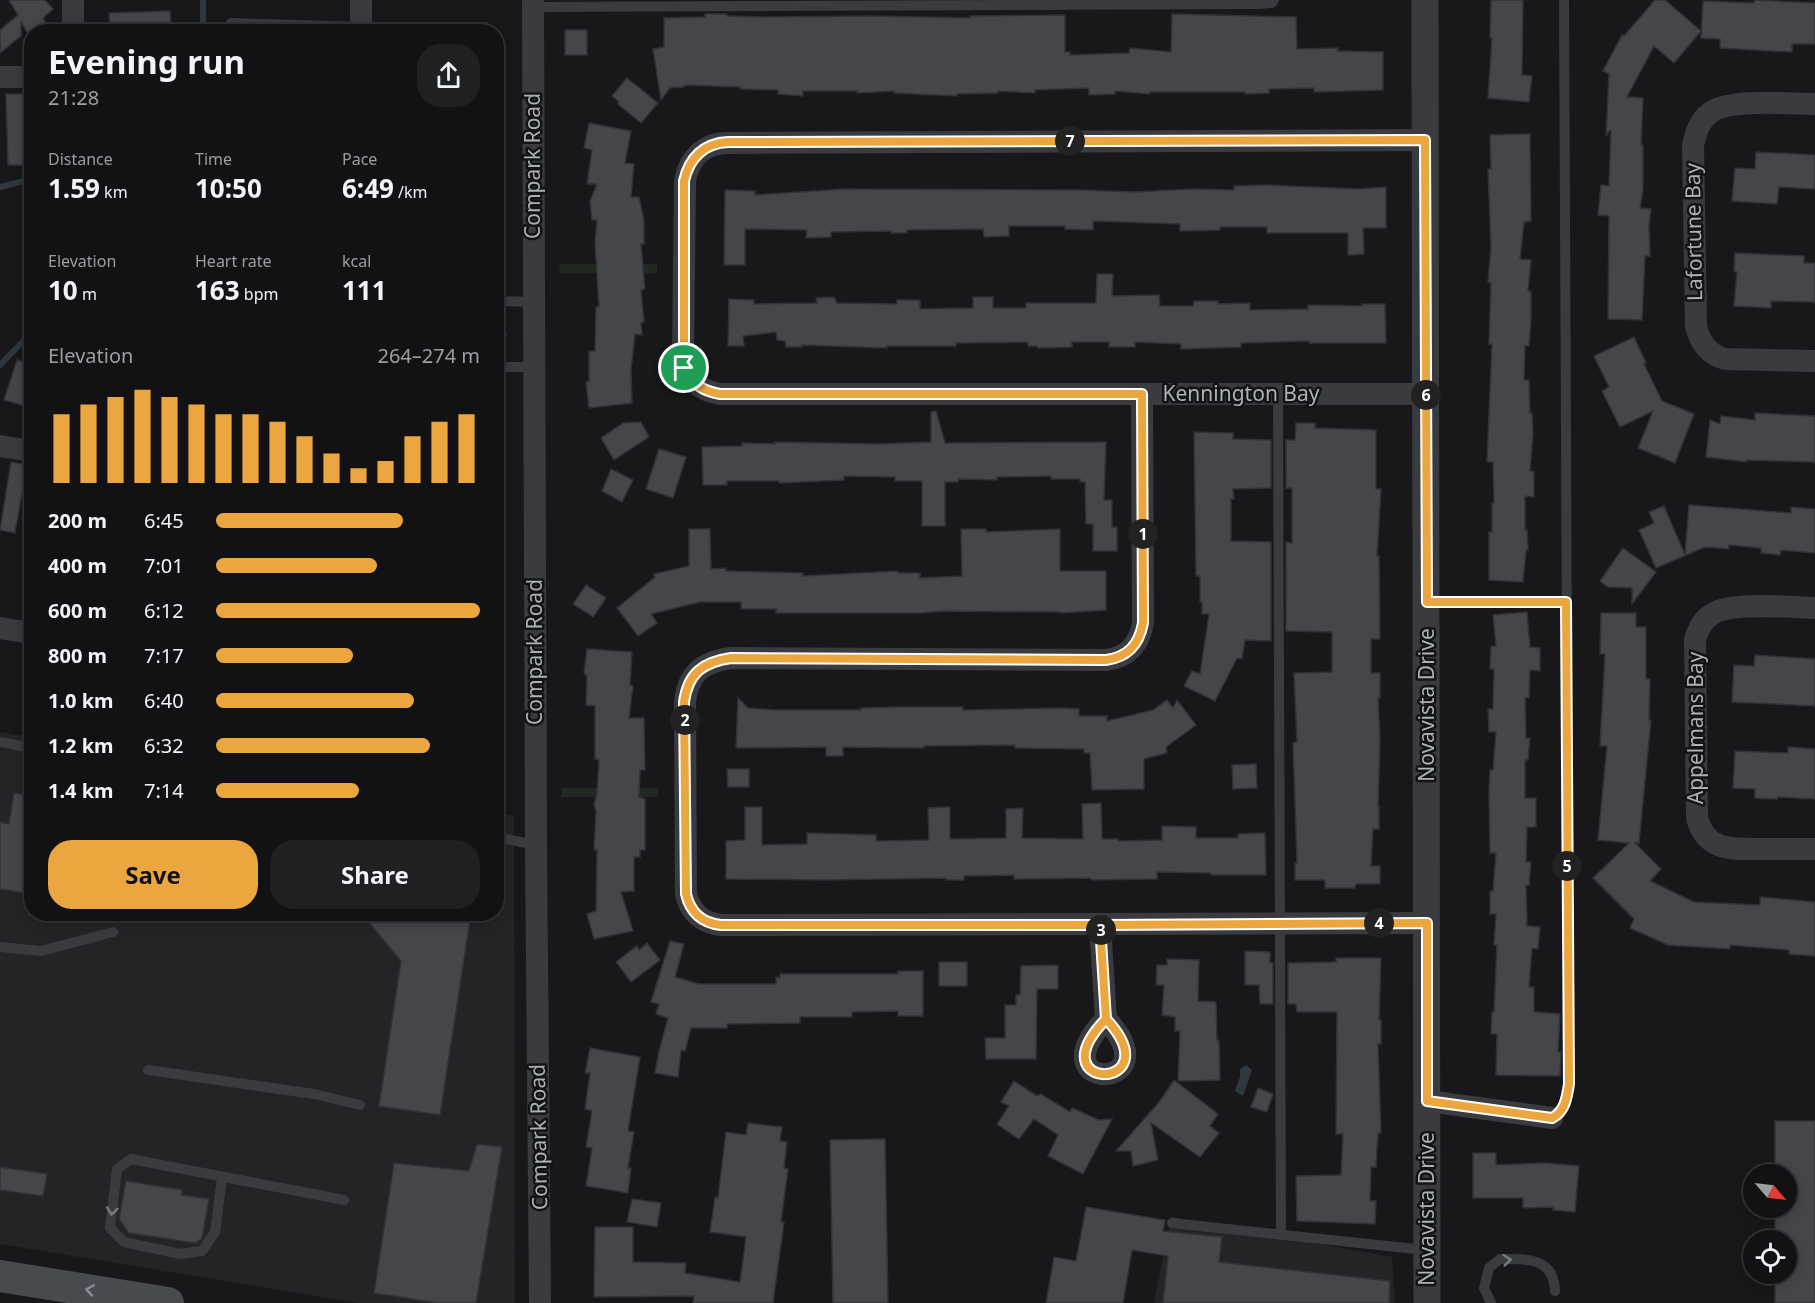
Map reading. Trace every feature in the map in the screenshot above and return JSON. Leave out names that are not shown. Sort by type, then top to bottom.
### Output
[{"type":"main road","points":[[0,1276],[168,1303]]},
{"type":"street","points":[[73,0],[73,24]]},
{"type":"street","points":[[362,0],[362,24]]},
{"type":"street","name":"Novavista Drive","points":[[1425,0],[1427,1303]]},
{"type":"street","name":"Compark Road","points":[[533,3],[533,367],[540,1303]]},
{"type":"street","points":[[0,76],[24,77]]},
{"type":"street","name":"Lafortune Bay","points":[[1815,104],[1747,104],[1720,107],[1710,112],[1702,121],[1693,145],[1695,326],[1699,338],[1707,349],[1717,357],[1725,359],[1815,361]]},
{"type":"street","name":"Kennington Bay","points":[[1425,140],[720,143],[702,150],[692,160],[684,181],[684,368],[702,390],[720,394],[1426,394]]},
{"type":"street","points":[[1142,394],[1143,623],[1141,636],[1133,649],[1123,656],[1106,660],[731,658],[717,660],[699,670],[691,678],[684,702],[688,905],[704,920],[721,925],[1427,923]]},
{"type":"street","points":[[0,446],[24,450]]},
{"type":"street","name":"Appelmans Bay","points":[[1815,608],[1727,608],[1707,618],[1695,639],[1697,818],[1699,827],[1710,841],[1727,848],[1815,849]]},
{"type":"street","points":[[0,628],[24,632]]},
{"type":"street","points":[[1100,925],[1106,1019]]},
{"type":"street","points":[[1427,1101],[1552,1118]]},
{"type":"lane","points":[[533,3],[1259,4],[1272,3],[1274,0]]},
{"type":"lane","points":[[1552,1118],[1557,1115],[1565,1103],[1569,1084],[1564,0]]},
{"type":"lane","points":[[231,23],[253,24]]},
{"type":"lane","points":[[504,302],[533,302]]},
{"type":"lane","points":[[504,367],[533,367]]},
{"type":"lane","points":[[1278,394],[1281,1235]]},
{"type":"lane","points":[[1427,602],[1566,602]]},
{"type":"lane","points":[[0,742],[24,746]]},
{"type":"lane","points":[[504,839],[536,845]]},
{"type":"lane","points":[[0,947],[41,951],[113,932]]},
{"type":"lane","points":[[148,1070],[314,1094],[360,1105]]},
{"type":"lane","points":[[222,1178],[214,1232],[202,1251],[180,1254],[124,1242],[110,1228],[117,1169],[131,1159],[344,1200]]},
{"type":"lane","points":[[1172,1222],[1427,1250]]},
{"type":"lane","points":[[1491,1303],[1484,1288],[1489,1268],[1500,1259],[1519,1259],[1545,1265],[1554,1281],[1554,1291]]},
{"type":"shaded area","points":[[559,264],[657,264],[657,273],[560,273]]},
{"type":"shaded area","points":[[0,732],[24,736],[24,921],[504,921],[504,814],[514,816],[515,1303],[358,1303],[0,1244]]},
{"type":"shaded area","points":[[561,788],[658,788],[658,797],[561,797]]},
{"type":"shaded area","points":[[1246,1065],[1252,1070],[1243,1096],[1235,1091],[1240,1069]]},
{"type":"shaded area","points":[[1171,1217],[1392,1257],[1395,1303],[1154,1303]]},
{"type":"building","points":[[9,0],[45,0],[53,9],[43,18],[46,24],[24,24],[24,26],[21,21],[21,36],[0,53],[0,30],[18,15]]},
{"type":"building","points":[[1491,0],[1523,0],[1522,75],[1532,76],[1529,102],[1488,98],[1492,38],[1490,38]]},
{"type":"building","points":[[1655,0],[1665,0],[1701,31],[1674,63],[1654,46],[1627,97],[1643,98],[1641,145],[1643,145],[1643,189],[1640,208],[1651,209],[1650,256],[1645,256],[1642,320],[1608,319],[1609,216],[1598,215],[1601,185],[1609,186],[1611,131],[1606,136],[1609,74],[1603,71],[1622,35],[1624,36]]},
{"type":"building","points":[[1755,0],[1815,3],[1815,44],[1792,44],[1792,52],[1772,51],[1720,48],[1720,39],[1701,38],[1703,1],[1754,3]]},
{"type":"building","points":[[170,11],[171,24],[110,24],[109,13]]},
{"type":"building","points":[[705,14],[766,17],[970,18],[970,16],[1065,15],[1065,52],[1070,52],[1070,55],[1129,53],[1130,48],[1171,52],[1172,14],[1296,17],[1297,49],[1338,48],[1338,51],[1383,52],[1383,90],[1314,92],[1314,88],[1269,89],[1269,93],[1245,94],[1245,92],[1150,92],[1150,94],[1115,91],[1115,94],[1089,95],[1089,88],[1035,90],[1035,93],[998,91],[998,93],[957,94],[957,96],[894,93],[894,91],[857,93],[857,91],[803,91],[803,96],[778,94],[778,90],[684,85],[684,87],[670,88],[661,100],[653,49],[664,47],[664,18],[705,17]]},
{"type":"building","points":[[565,30],[587,30],[587,55],[565,55]]},
{"type":"building","points":[[627,78],[658,103],[641,123],[612,96]]},
{"type":"building","points":[[6,94],[23,94],[24,165],[8,165]]},
{"type":"building","points":[[589,123],[631,131],[625,163],[634,164],[631,197],[639,197],[644,220],[644,244],[641,244],[645,289],[641,290],[644,322],[641,323],[642,335],[635,334],[631,370],[632,403],[589,408],[586,382],[589,381],[589,351],[595,351],[596,307],[599,307],[595,242],[597,220],[592,220],[590,201],[597,184],[587,184],[592,150],[584,148]]},
{"type":"building","points":[[1530,134],[1531,221],[1524,222],[1520,259],[1531,260],[1528,291],[1531,291],[1531,320],[1529,346],[1525,346],[1524,380],[1529,380],[1530,413],[1532,413],[1530,471],[1534,472],[1534,497],[1525,496],[1525,530],[1527,530],[1528,550],[1526,550],[1523,582],[1489,580],[1489,532],[1492,532],[1492,504],[1494,503],[1493,462],[1487,462],[1492,344],[1489,344],[1491,283],[1488,282],[1491,248],[1488,169],[1491,169],[1490,135]]},
{"type":"building","points":[[1756,152],[1815,155],[1815,189],[1779,187],[1777,204],[1732,201],[1735,168],[1755,169]]},
{"type":"building","points":[[1234,186],[1359,189],[1386,187],[1386,228],[1363,228],[1364,254],[1348,255],[1348,233],[1267,233],[1267,227],[1220,227],[1220,230],[1180,231],[1180,224],[1093,221],[1093,230],[1065,229],[1065,226],[1009,226],[1009,236],[984,237],[983,229],[907,230],[907,233],[831,232],[831,237],[806,238],[807,230],[745,229],[745,265],[724,265],[725,190],[755,191],[755,195],[844,189],[1134,192],[1234,190]]},
{"type":"building","points":[[1735,253],[1804,256],[1804,263],[1815,263],[1815,302],[1771,301],[1771,308],[1734,306],[1737,272],[1734,271]]},
{"type":"building","points":[[1097,274],[1113,274],[1112,296],[1159,295],[1160,306],[1193,306],[1194,301],[1218,301],[1218,304],[1250,303],[1250,310],[1308,309],[1308,305],[1385,304],[1386,343],[1309,343],[1309,341],[1241,343],[1241,347],[1181,349],[1181,344],[1135,342],[1135,347],[1109,347],[1109,342],[1072,342],[1072,347],[1038,348],[1028,346],[1028,342],[956,343],[956,346],[887,346],[887,348],[802,345],[802,347],[786,347],[785,341],[777,340],[776,332],[743,336],[744,346],[728,346],[729,299],[754,300],[754,304],[817,303],[816,298],[834,297],[837,303],[897,304],[897,300],[920,300],[920,309],[973,308],[973,297],[993,297],[993,308],[1026,308],[1026,303],[1096,303]]},
{"type":"building","points":[[1634,337],[1662,401],[1694,414],[1675,463],[1638,448],[1653,411],[1620,427],[1602,391],[1609,387],[1594,356]]},
{"type":"building","points":[[17,360],[24,362],[24,406],[4,400]]},
{"type":"building","points":[[936,411],[945,443],[1106,442],[1104,500],[1112,500],[1112,527],[1117,527],[1117,551],[1093,551],[1093,524],[1086,524],[1085,482],[1080,482],[1080,479],[1051,479],[1051,476],[997,477],[997,480],[958,479],[958,482],[945,482],[945,526],[922,526],[922,481],[895,481],[895,477],[844,476],[844,480],[779,483],[779,481],[727,481],[727,485],[703,485],[702,447],[742,446],[742,443],[775,444],[775,442],[881,444],[931,442],[931,412]]},
{"type":"building","points":[[1755,413],[1815,416],[1815,462],[1747,460],[1747,462],[1706,457],[1710,420],[1720,424],[1721,416],[1755,420]]},
{"type":"building","points":[[641,422],[649,437],[614,460],[601,438],[623,423]]},
{"type":"building","points":[[1296,423],[1315,423],[1315,428],[1376,430],[1376,489],[1381,489],[1377,556],[1379,556],[1380,639],[1371,639],[1371,673],[1380,673],[1380,698],[1378,698],[1379,829],[1373,829],[1371,866],[1380,866],[1380,884],[1356,884],[1355,888],[1325,888],[1325,880],[1295,880],[1295,863],[1297,863],[1293,743],[1297,742],[1294,673],[1332,672],[1332,632],[1286,631],[1286,542],[1292,543],[1292,488],[1286,488],[1286,440],[1295,440]]},
{"type":"building","points":[[1194,432],[1233,433],[1233,439],[1271,440],[1271,488],[1233,489],[1231,541],[1271,542],[1271,641],[1245,640],[1242,659],[1237,658],[1215,701],[1184,686],[1192,671],[1200,674],[1209,614],[1202,614],[1200,576],[1196,576]]},
{"type":"building","points":[[659,449],[686,457],[673,498],[646,489]]},
{"type":"building","points":[[11,462],[24,464],[24,482],[15,533],[0,530]]},
{"type":"building","points":[[611,469],[633,480],[622,502],[602,491]]},
{"type":"building","points":[[1689,505],[1791,513],[1791,507],[1815,509],[1815,553],[1781,550],[1780,555],[1761,553],[1761,548],[1729,545],[1729,549],[1705,547],[1656,568],[1639,530],[1654,523],[1649,512],[1664,506],[1685,555]]},
{"type":"building","points":[[689,529],[710,529],[711,569],[803,573],[803,576],[898,571],[898,573],[920,573],[920,578],[962,576],[961,529],[986,529],[986,532],[1060,529],[1060,571],[1106,571],[1106,610],[1061,613],[944,611],[776,613],[776,609],[741,609],[741,602],[700,602],[651,614],[657,623],[638,636],[617,608],[655,577],[654,574],[689,566]]},
{"type":"building","points":[[1623,548],[1656,572],[1632,604],[1632,588],[1608,587],[1600,581]]},
{"type":"building","points":[[586,585],[606,598],[593,617],[573,604]]},
{"type":"building","points":[[1527,612],[1530,647],[1540,648],[1540,671],[1530,670],[1529,698],[1525,698],[1526,738],[1530,738],[1528,760],[1525,760],[1525,798],[1536,798],[1536,827],[1527,827],[1526,862],[1531,862],[1529,885],[1526,885],[1527,926],[1540,927],[1538,949],[1532,948],[1529,987],[1534,987],[1534,1012],[1560,1014],[1558,1052],[1561,1052],[1560,1076],[1496,1075],[1497,1034],[1491,1034],[1497,945],[1494,945],[1496,914],[1490,914],[1490,891],[1493,891],[1496,853],[1490,853],[1489,793],[1496,732],[1489,732],[1488,709],[1493,709],[1494,669],[1490,669],[1491,646],[1496,646],[1493,615]]},
{"type":"building","points":[[1601,613],[1636,613],[1636,627],[1646,627],[1646,679],[1650,679],[1649,720],[1651,720],[1639,843],[1635,843],[1661,869],[1650,881],[1694,902],[1760,905],[1760,897],[1815,902],[1815,956],[1789,954],[1789,950],[1730,945],[1730,949],[1668,945],[1630,928],[1634,919],[1593,878],[1629,843],[1598,840],[1607,746],[1600,746],[1605,654],[1600,654]]},
{"type":"building","points":[[587,649],[632,652],[630,685],[633,686],[629,718],[644,718],[645,770],[640,770],[639,797],[645,799],[645,850],[640,850],[640,857],[634,857],[634,891],[621,892],[633,931],[594,939],[587,914],[596,911],[597,850],[594,850],[596,811],[594,805],[599,760],[595,759],[595,706],[586,705],[587,676],[584,673]]},
{"type":"building","points":[[1755,655],[1815,659],[1815,706],[1732,702],[1734,665],[1754,666]]},
{"type":"building","points":[[738,698],[748,708],[776,710],[861,710],[861,708],[898,707],[963,707],[963,710],[1065,708],[1079,709],[1079,716],[1107,716],[1107,721],[1153,710],[1167,700],[1173,708],[1177,700],[1196,725],[1166,747],[1167,753],[1144,759],[1144,789],[1092,790],[1090,753],[1084,753],[1084,749],[1015,748],[1015,745],[924,746],[924,748],[843,747],[843,756],[826,756],[826,747],[736,748]]},
{"type":"building","points":[[1788,747],[1815,749],[1815,799],[1755,798],[1755,789],[1733,788],[1735,751],[1788,753]]},
{"type":"building","points":[[1256,764],[1257,788],[1233,789],[1232,765]]},
{"type":"building","points":[[727,769],[749,769],[749,787],[728,787]]},
{"type":"building","points":[[14,793],[24,795],[24,893],[0,889],[0,822],[9,824]]},
{"type":"building","points":[[1101,803],[1102,839],[1162,840],[1162,826],[1196,827],[1196,838],[1238,838],[1238,834],[1265,833],[1266,875],[1157,872],[1157,879],[1014,879],[1014,875],[964,876],[964,880],[946,880],[946,878],[726,879],[726,841],[745,840],[745,807],[762,807],[762,845],[807,844],[807,833],[876,835],[876,841],[929,840],[928,808],[950,807],[950,839],[1006,838],[1006,809],[1023,808],[1022,838],[1083,839],[1082,804]]},
{"type":"building","points":[[368,921],[470,921],[440,1115],[379,1106],[401,961]]},
{"type":"building","points":[[670,941],[684,944],[675,977],[699,984],[776,984],[776,977],[780,978],[780,974],[898,974],[898,971],[923,971],[923,1016],[898,1016],[898,1011],[852,1012],[852,1017],[800,1017],[800,1023],[727,1024],[727,1028],[691,1028],[685,1051],[681,1050],[678,1077],[655,1073],[668,1018],[656,1014],[659,1004],[651,1002]]},
{"type":"building","points":[[647,943],[660,960],[631,982],[616,962],[637,946],[639,950]]},
{"type":"building","points":[[1245,951],[1270,952],[1270,963],[1273,963],[1273,1004],[1260,1004],[1259,985],[1245,985]]},
{"type":"building","points":[[1336,958],[1381,958],[1379,1020],[1381,1020],[1381,1044],[1378,1044],[1381,1133],[1378,1133],[1376,1167],[1371,1167],[1370,1201],[1376,1201],[1375,1224],[1297,1221],[1296,1176],[1341,1175],[1343,1134],[1336,1134],[1337,1012],[1297,1012],[1296,1004],[1288,1004],[1288,963],[1336,962]]},
{"type":"building","points":[[1167,959],[1199,960],[1198,1001],[1216,1002],[1220,1080],[1178,1081],[1180,1031],[1175,1031],[1175,1017],[1162,1015],[1164,985],[1156,985],[1157,965],[1167,965]]},
{"type":"building","points":[[939,962],[967,962],[967,986],[939,986]]},
{"type":"building","points":[[1058,965],[1058,989],[1037,989],[1036,1059],[986,1059],[985,1038],[1005,1038],[1005,1005],[1016,1005],[1016,995],[1020,995],[1021,966]]},
{"type":"building","points":[[590,1048],[640,1057],[628,1131],[634,1132],[628,1168],[631,1168],[628,1193],[586,1186],[592,1148],[586,1147],[592,1111],[585,1109],[590,1073],[585,1073]]},
{"type":"building","points":[[1174,1080],[1218,1114],[1210,1126],[1219,1133],[1200,1157],[1151,1123],[1158,1160],[1133,1166],[1131,1151],[1116,1151],[1160,1101]]},
{"type":"building","points":[[1014,1081],[1037,1096],[1041,1094],[1070,1112],[1072,1108],[1099,1120],[1112,1119],[1083,1174],[1048,1156],[1058,1135],[1034,1119],[1019,1139],[997,1124],[1009,1106],[1001,1102]]},
{"type":"building","points":[[1258,1088],[1273,1094],[1267,1112],[1251,1107]]},
{"type":"building","points":[[1775,1121],[1815,1121],[1815,1303],[1775,1303],[1775,1284],[1797,1284],[1797,1230],[1775,1230],[1775,1218],[1797,1218],[1797,1164],[1775,1164]]},
{"type":"building","points":[[748,1123],[782,1127],[780,1141],[787,1142],[784,1168],[788,1169],[781,1222],[784,1222],[773,1303],[693,1303],[694,1296],[594,1297],[595,1227],[633,1227],[633,1262],[686,1263],[685,1273],[740,1282],[746,1237],[710,1232],[715,1197],[718,1198],[726,1132],[746,1135]]},
{"type":"building","points":[[885,1139],[888,1303],[833,1303],[830,1140]]},
{"type":"building","points":[[477,1144],[502,1147],[476,1303],[438,1303],[374,1293],[394,1163],[469,1171]]},
{"type":"building","points":[[1473,1153],[1496,1153],[1496,1165],[1545,1163],[1579,1166],[1575,1212],[1553,1210],[1553,1207],[1523,1208],[1523,1198],[1473,1198]]},
{"type":"building","points":[[0,1167],[47,1174],[43,1196],[0,1190]]},
{"type":"building","points":[[126,1181],[182,1190],[182,1195],[209,1199],[202,1238],[195,1243],[129,1233],[119,1219]]},
{"type":"building","points":[[632,1199],[661,1203],[657,1227],[627,1222]]},
{"type":"building","points":[[1086,1207],[1165,1220],[1163,1231],[1222,1237],[1219,1262],[1390,1281],[1389,1303],[1163,1303],[1168,1256],[1132,1250],[1123,1303],[1046,1303],[1054,1257],[1076,1261]]},
{"type":"waterway","points":[[203,0],[203,24]]},
{"type":"waterway","points":[[0,187],[24,181]]},
{"type":"waterway","points":[[0,365],[24,340]]},
{"type":"route","points":[[684,368],[684,181],[692,160],[711,145],[728,142],[1425,140],[1427,602],[1566,602],[1569,1084],[1565,1103],[1557,1115],[1552,1118],[1427,1101],[1427,923],[1100,925],[1103,972],[1106,1019],[1121,1039],[1125,1059],[1116,1072],[1106,1075],[1091,1071],[1086,1059],[1090,1039],[1106,1019],[1100,925],[721,925],[712,924],[695,914],[688,905],[686,894],[684,702],[691,678],[699,670],[717,660],[731,658],[1106,660],[1123,656],[1133,649],[1141,636],[1143,623],[1142,394],[720,394],[702,390],[684,368]]}]
